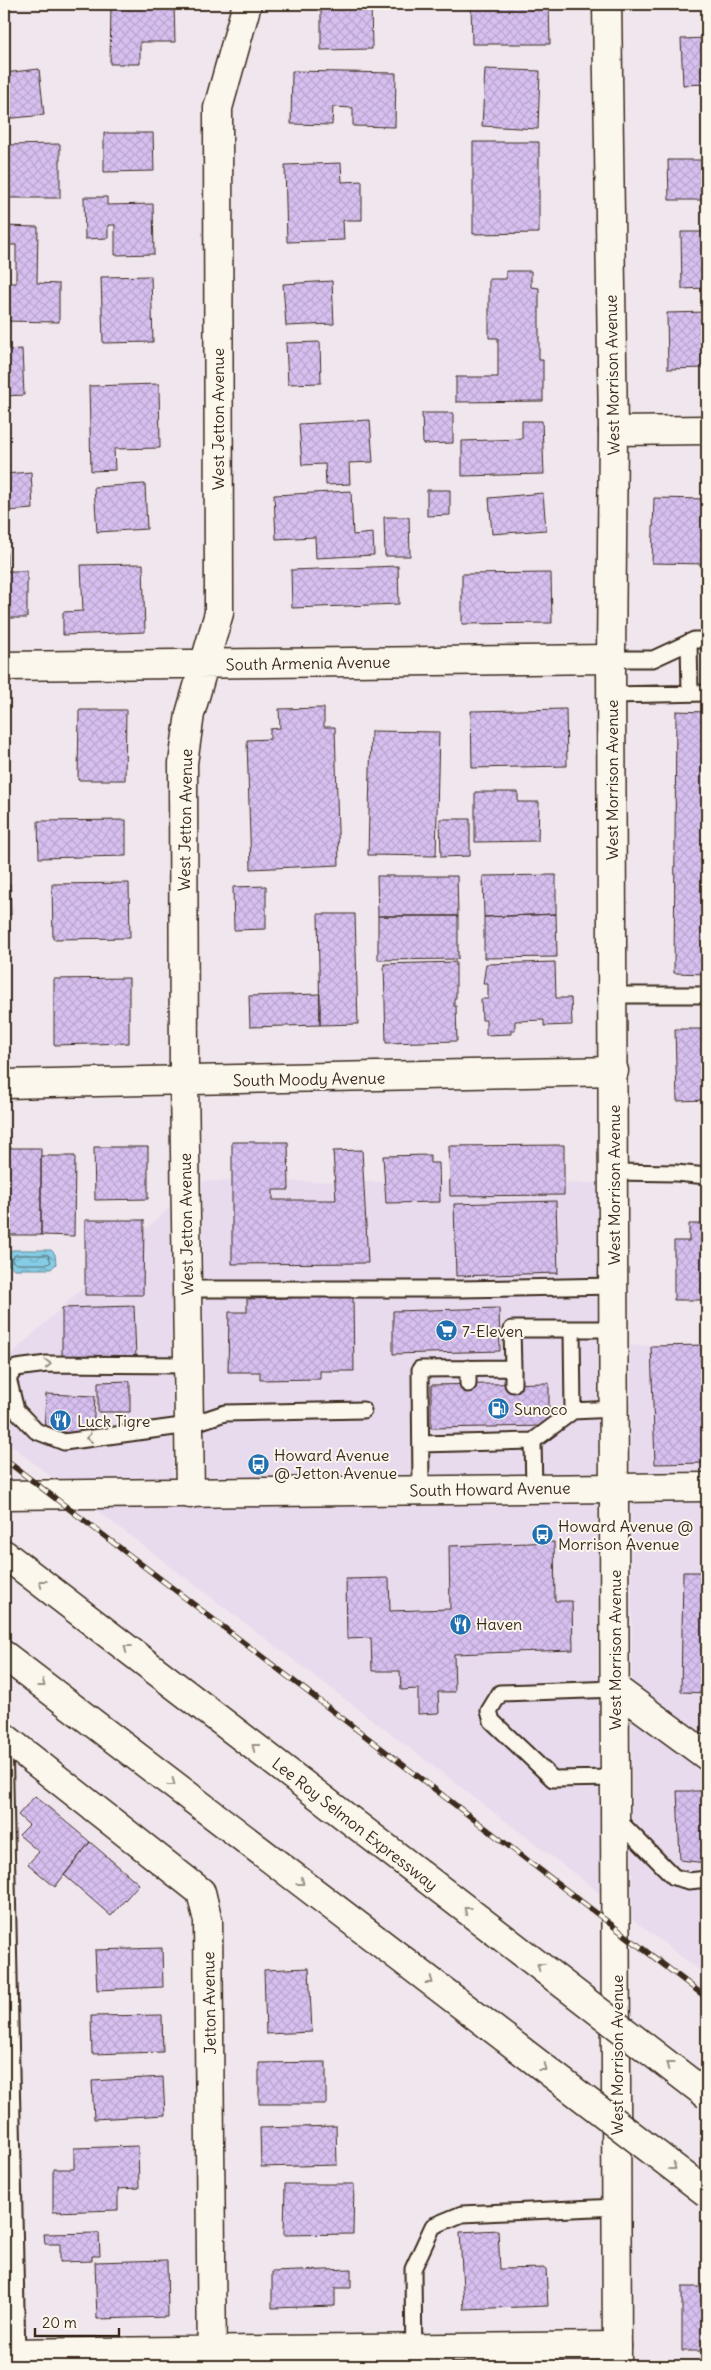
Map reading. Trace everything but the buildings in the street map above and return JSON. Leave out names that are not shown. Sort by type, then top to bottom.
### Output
[{"type":"main road","name":"West Jetton Avenue","points":[[190,1494],[184,1082],[183,763],[190,714],[219,613],[218,108],[247,4]]},
{"type":"main road","name":"West Morrison Avenue","points":[[607,4],[613,431],[611,659],[614,995],[617,2356]]},
{"type":"main road","points":[[613,431],[707,430]]},
{"type":"main road","name":"South Armenia Avenue","points":[[4,666],[611,659]]},
{"type":"main road","name":"South Moody Avenue","points":[[4,1084],[184,1082],[614,1071]]},
{"type":"main road","name":"South Howard Avenue","points":[[4,1495],[707,1487]]},
{"type":"main road","name":"Lee Roy Selmon Expressway","points":[[4,1554],[707,2095]]},
{"type":"main road","points":[[4,1655],[707,2193]]},
{"type":"main road","points":[[616,1689],[707,1756]]},
{"type":"main road","name":"Jetton Avenue","points":[[4,1737],[201,1892],[208,1920],[212,2358]]},
{"type":"main road","points":[[13,2357],[617,2356]]},
{"type":"lane","points":[[611,659],[653,659],[694,640],[707,640]]},
{"type":"lane","points":[[689,642],[690,693]]},
{"type":"lane","points":[[612,694],[707,693]]},
{"type":"lane","points":[[614,995],[707,995]]},
{"type":"lane","points":[[614,1172],[707,1175]]},
{"type":"lane","points":[[187,1288],[460,1289],[614,1286]]},
{"type":"lane","points":[[513,1384],[512,1329],[614,1329]]},
{"type":"lane","points":[[572,1329],[573,1411]]},
{"type":"lane","points":[[188,1365],[47,1364],[16,1368],[8,1378],[16,1410],[36,1431],[64,1442],[189,1425],[225,1413],[363,1410]]},
{"type":"lane","points":[[468,1368],[468,1384]]},
{"type":"lane","points":[[421,1490],[420,1369],[513,1368]]},
{"type":"lane","points":[[533,1441],[573,1411],[614,1409]]},
{"type":"lane","points":[[469,1427],[470,1442]]},
{"type":"lane","points":[[421,1444],[470,1442],[513,1434],[533,1441]]},
{"type":"lane","points":[[533,1441],[534,1489]]},
{"type":"lane","points":[[616,1689],[500,1693],[489,1711],[492,1721],[553,1780],[616,1778]]},
{"type":"lane","points":[[4,1737],[13,2357]]},
{"type":"lane","points":[[616,1818],[674,1877],[688,1881],[707,1879]]},
{"type":"lane","points":[[414,2357],[413,2269],[433,2226],[462,2214],[617,2207]]},
{"type":"shaded area","points":[[202,1181],[598,1183],[598,1473],[206,1479]]},
{"type":"shaded area","points":[[170,1207],[173,1480],[57,1481],[4,1440],[4,1361]]},
{"type":"shaded area","points":[[707,1344],[707,1472],[631,1472],[630,1346]]},
{"type":"shaded area","points":[[631,1501],[707,1501],[707,1737],[632,1682]]},
{"type":"shaded area","points":[[598,1502],[600,1893],[95,1509]]},
{"type":"shaded area","points":[[632,1720],[707,1774],[707,1976],[632,1919]]},
{"type":"water","points":[[12,1250],[51,1250],[55,1254],[56,1264],[51,1269],[14,1269],[8,1264],[7,1255]]},
{"type":"railway","points":[[4,1459],[707,1998]]},
{"type":"place","name":"7-Eleven","points":[[446,1331]]},
{"type":"place","name":"Sunoco","points":[[498,1409]]},
{"type":"place","name":"Luck Tigre","points":[[61,1421]]},
{"type":"place","name":"Howard Avenue @ Jetton Avenue","points":[[258,1464]]},
{"type":"place","name":"Howard Avenue @ Morrison Avenue","points":[[542,1535]]},
{"type":"place","name":"Haven","points":[[460,1624]]}]
